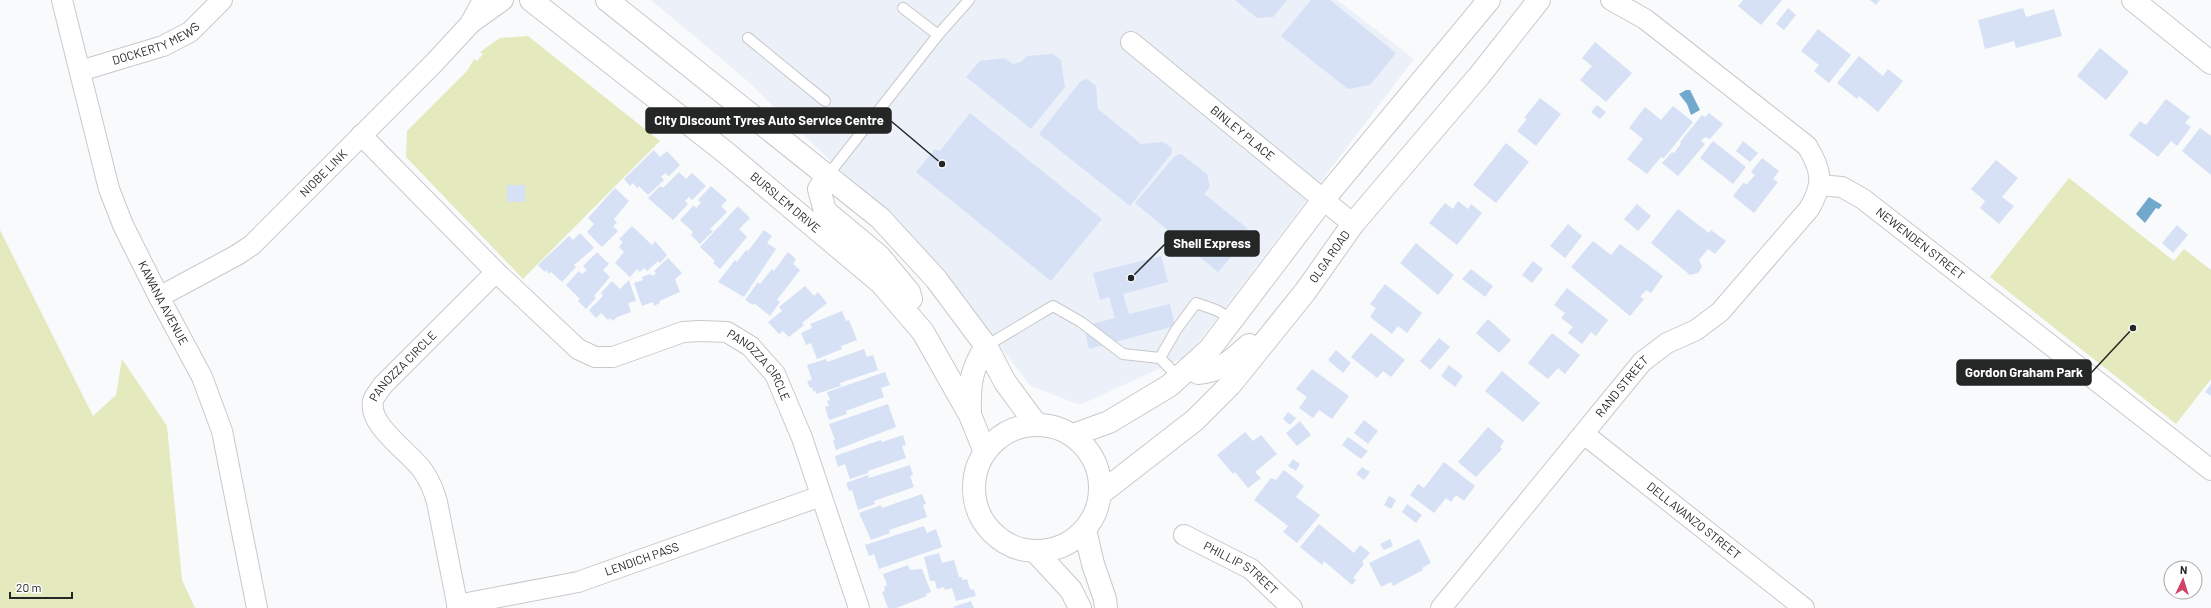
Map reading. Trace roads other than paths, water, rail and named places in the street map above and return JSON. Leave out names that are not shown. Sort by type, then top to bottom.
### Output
[{"type":"main road","name":"BURSLEM DRIVE","points":[[531,0],[725,152],[881,283],[923,332],[970,415],[985,452]]},
{"type":"main road","points":[[607,0],[828,175],[885,223],[936,279],[986,346],[1005,382],[1036,424]]},
{"type":"main road","points":[[1073,435],[1109,422],[1169,386],[1209,350],[1323,200],[1489,0]]},
{"type":"main road","name":"OLGA ROAD","points":[[1101,493],[1200,415],[1230,385],[1305,292],[1354,224],[1479,76],[1539,0]]},
{"type":"main road","points":[[2133,0],[2211,63]]},
{"type":"main road","points":[[828,175],[819,189],[825,211],[879,256],[909,292],[923,332]]},
{"type":"main road","points":[[1184,372],[1209,372],[1223,367],[1255,340],[1305,292]]},
{"type":"main road","points":[[970,415],[969,384],[976,362],[986,346]]},
{"type":"main road","points":[[1036,424],[1055,427],[1073,435],[1086,447],[1095,460],[1100,476],[1101,493],[1093,519],[1085,530],[1071,542],[1054,549],[1035,551],[1016,548],[999,538],[986,525],[980,513],[974,488],[976,470],[985,452],[998,438],[1010,431],[1016,428],[1036,424]]},
{"type":"main road","points":[[1085,530],[1093,564],[1106,599],[1106,608]]},
{"type":"main road","points":[[1035,551],[1071,590],[1080,608]]},
{"type":"street","name":"KAWANA AVENUE","points":[[62,0],[109,189],[123,225],[159,297],[202,377],[222,432],[236,493],[257,608]]},
{"type":"street","name":"DOCKERTY MEWS","points":[[80,71],[163,46],[190,32],[222,0]]},
{"type":"street","name":"NIOBE LINK","points":[[470,24],[482,0]]},
{"type":"street","name":"NIOBE LINK","points":[[159,297],[238,255],[252,245],[434,63],[470,24],[503,0]]},
{"type":"street","points":[[1611,0],[1645,18],[1807,146],[1818,164],[1819,185]]},
{"type":"street","points":[[1632,0],[1645,18]]},
{"type":"street","name":"BINLEY PLACE","points":[[1132,42],[1354,224]]},
{"type":"street","name":"PANOZZA CIRCLE","points":[[361,135],[496,272],[578,349],[595,357],[613,358],[683,332],[700,331],[727,332],[750,346],[775,374],[802,438],[859,608]]},
{"type":"street","name":"RAND STREET","points":[[1441,608],[1642,362],[1667,343],[1696,330],[1720,312],[1809,210],[1816,198],[1819,185]]},
{"type":"street","name":"NEWENDEN STREET","points":[[1819,185],[1842,187],[1864,199],[2211,470]]},
{"type":"street","name":"PANOZZA CIRCLE","points":[[457,607],[437,502],[431,484],[422,470],[380,426],[373,412],[373,400],[383,385],[496,272]]},
{"type":"street","name":"DELLAVANZO STREET","points":[[1584,434],[1804,608]]},
{"type":"street","name":"LENDICH PASS","points":[[457,607],[578,582],[821,496]]},
{"type":"street","name":"PHILLIP STREET","points":[[1184,535],[1251,569],[1292,608]]},
{"type":"lane","points":[[828,175],[938,35],[969,0]]},
{"type":"lane","points":[[903,8],[938,35]]},
{"type":"lane","points":[[748,38],[826,101]]},
{"type":"lane","points":[[1160,358],[1176,330],[1196,303],[1216,310],[1232,320]]},
{"type":"lane","points":[[986,346],[1053,306],[1081,322],[1123,354],[1160,358],[1184,372]]},
{"type":"water","points":[[1686,90],[1690,90],[1700,110],[1691,115],[1687,104],[1679,94]]},
{"type":"water","points":[[2149,197],[2162,205],[2159,209],[2156,208],[2145,223],[2136,214]]},
{"type":"place","name":"City Discount Tyres Auto Service Centre","points":[[942,164]]},
{"type":"place","name":"Shell Express","points":[[1131,278]]},
{"type":"place","name":"Gordon Graham Park","points":[[2133,328]]}]
